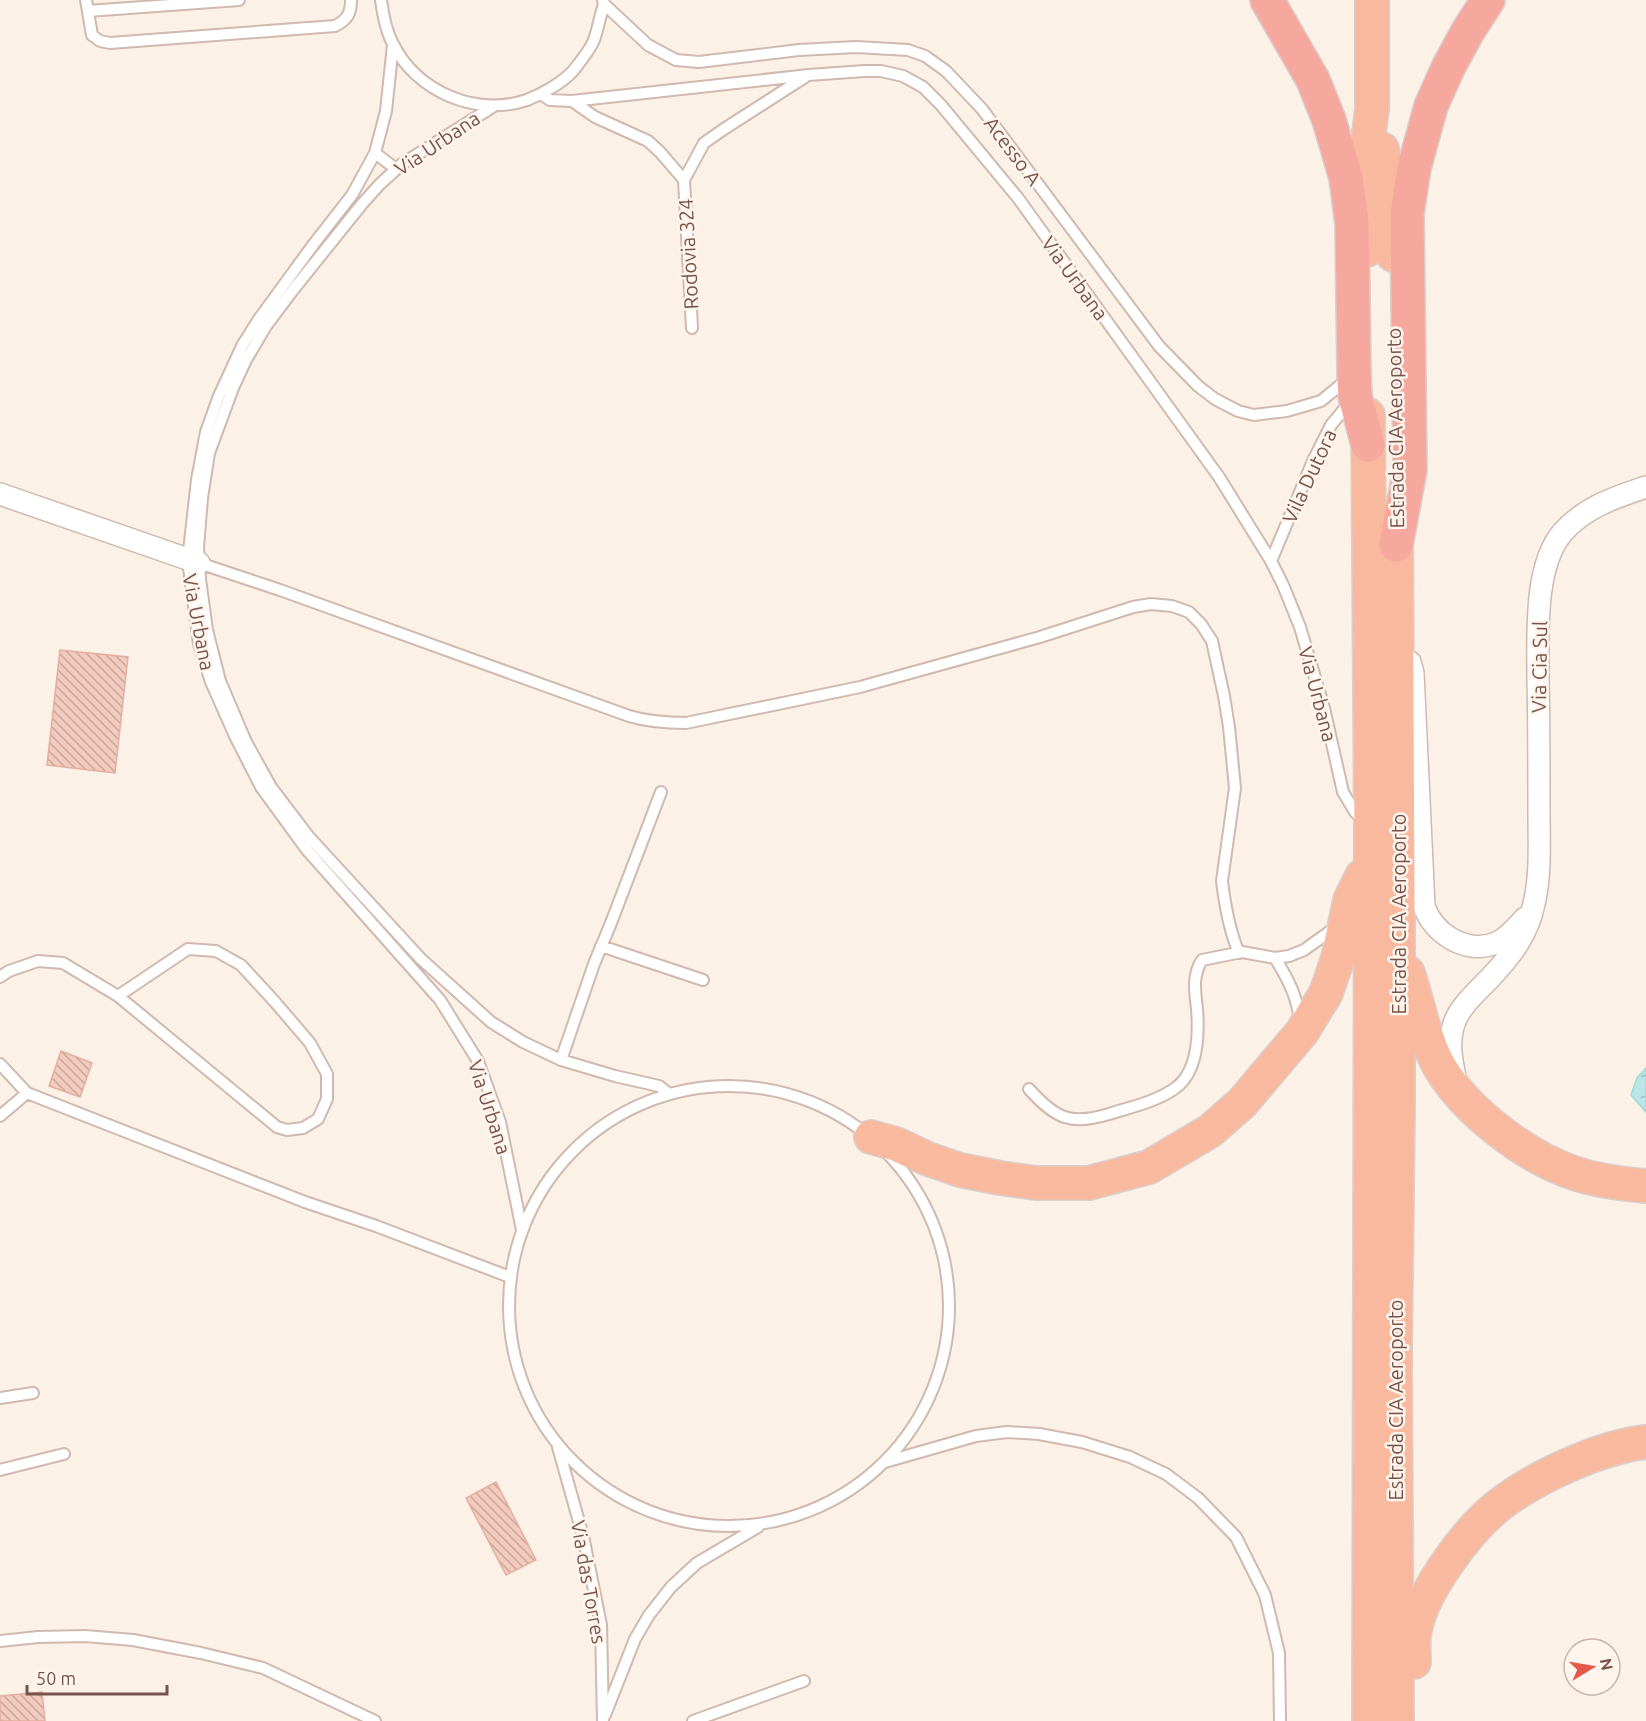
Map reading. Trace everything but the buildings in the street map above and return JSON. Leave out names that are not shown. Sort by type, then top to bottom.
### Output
[{"type":"highway","points":[[1267,0],[1313,80],[1329,120],[1346,178],[1352,224],[1354,385],[1368,445]]},
{"type":"highway","name":"Estrada CIA Aeroporto","points":[[1369,1721],[1370,843],[1366,198],[1368,141],[1372,109],[1372,0]]},
{"type":"highway","points":[[1396,545],[1410,470],[1407,214],[1414,168],[1431,106],[1448,68],[1488,0]]},
{"type":"highway","name":"Estrada CIA Aeroporto","points":[[1372,109],[1388,174],[1392,235],[1398,942],[1395,1352],[1396,1721]]},
{"type":"highway","points":[[871,1137],[896,1144],[928,1159],[960,1170],[1036,1183],[1089,1183],[1149,1167],[1210,1131],[1242,1103],[1302,1032],[1326,993],[1338,958],[1350,900],[1370,843]]},
{"type":"highway","points":[[1398,942],[1424,1026],[1441,1069],[1458,1092],[1491,1125],[1541,1159],[1574,1173],[1620,1184],[1646,1186]]},
{"type":"highway","points":[[1413,1721],[1414,1634],[1429,1591],[1469,1536],[1505,1500],[1535,1482],[1602,1452],[1646,1442]]},
{"type":"highway","points":[[1353,1721],[1354,1640],[1368,1577]]},
{"type":"street","name":"Via Cia Sul","points":[[1458,1092],[1451,1057],[1450,1041],[1453,1025],[1472,997],[1501,967],[1521,941],[1535,903],[1539,862],[1538,658],[1540,596],[1544,571],[1551,551],[1562,533],[1581,514],[1600,504],[1646,487]]},
{"type":"street","points":[[0,494],[193,562]]},
{"type":"street","points":[[1396,612],[1413,673],[1424,906],[1427,915],[1447,937],[1463,945],[1482,947],[1498,943],[1514,930],[1535,903]]},
{"type":"lane","points":[[239,0],[87,5],[92,34],[100,41],[110,43],[334,26],[345,21],[351,12],[351,0]]},
{"type":"lane","points":[[381,0],[385,23],[393,45],[413,71],[425,82],[446,95],[469,103],[494,106],[518,103],[541,94],[572,72],[594,41],[603,2]]},
{"type":"lane","name":"Acesso A","points":[[603,2],[648,45],[676,60],[699,62],[799,50],[856,47],[908,50],[926,56],[946,71],[982,110],[1160,346],[1198,386],[1238,411],[1254,415],[1287,411],[1321,401],[1354,385]]},
{"type":"lane","name":"Via Urbana","points":[[393,45],[386,111],[375,153],[352,195],[259,319],[242,346],[219,396],[206,432],[197,480],[193,562],[199,644],[211,682],[261,787],[307,850],[440,1000],[478,1061],[500,1122],[522,1230]]},
{"type":"lane","name":"Via Urbana","points":[[541,94],[550,100],[572,101],[864,71],[892,73],[923,87],[941,105],[1018,198],[1219,477],[1271,561],[1303,637],[1324,708],[1343,792],[1370,843]]},
{"type":"lane","points":[[572,101],[595,117],[648,141],[684,180],[704,143],[809,75]]},
{"type":"lane","name":"Via Urbana","points":[[494,106],[424,148],[396,169],[362,204],[266,326],[233,388],[209,453],[198,548],[193,562],[220,681],[246,742],[271,787],[309,837],[421,959],[491,1022],[523,1042],[561,1060],[659,1086],[668,1093]]},
{"type":"lane","points":[[375,153],[396,169]]},
{"type":"lane","name":"Rodovia 324","points":[[684,180],[692,328]]},
{"type":"lane","name":"Vila Dutora","points":[[1271,561],[1313,461],[1354,385]]},
{"type":"lane","points":[[193,562],[280,590],[629,716],[668,723],[686,723],[860,687],[1040,637],[1133,607],[1151,604],[1172,606],[1189,612],[1201,624],[1212,641],[1229,727],[1235,788],[1222,881],[1232,936],[1239,953]]},
{"type":"lane","points":[[561,1060],[601,946],[661,792]]},
{"type":"lane","points":[[1029,1089],[1044,1106],[1055,1114],[1070,1120],[1095,1119],[1175,1089],[1186,1077],[1195,1055],[1198,1019],[1196,970],[1202,960],[1239,953],[1275,958],[1289,956],[1304,950],[1346,919]]},
{"type":"lane","points":[[601,946],[703,980]]},
{"type":"lane","points":[[0,977],[9,971],[38,961],[63,963],[118,996],[277,1127],[287,1130],[303,1128],[318,1119],[327,1099],[327,1074],[310,1043],[240,965],[216,951],[188,949],[118,996]]},
{"type":"lane","points":[[1275,958],[1290,983],[1299,1009],[1302,1032]]},
{"type":"lane","points":[[2,1069],[27,1093],[305,1202],[376,1226],[510,1277]]},
{"type":"lane","points":[[710,1085],[754,1086],[796,1095],[835,1113],[871,1137],[897,1163],[922,1201],[934,1226],[944,1260],[949,1297],[947,1333],[940,1369],[927,1403],[909,1434],[885,1462],[827,1501],[761,1526],[716,1527],[671,1520],[628,1503],[590,1478],[558,1446],[527,1395],[510,1337],[510,1277],[522,1230],[539,1192],[564,1158],[594,1130],[629,1108],[668,1093],[710,1085]]},
{"type":"lane","points":[[0,1116],[27,1093]]},
{"type":"lane","points":[[0,1398],[33,1393]]},
{"type":"lane","points":[[885,1462],[976,1436],[1007,1432],[1038,1434],[1082,1442],[1130,1457],[1166,1474],[1198,1498],[1236,1537],[1265,1595],[1280,1653],[1280,1721]]},
{"type":"lane","name":"Via das Torres","points":[[558,1446],[584,1536],[601,1625],[603,1721]]},
{"type":"lane","points":[[0,1470],[64,1454]]},
{"type":"lane","name":"Via das Torres","points":[[603,1721],[635,1639],[649,1615],[671,1587],[697,1563],[761,1526]]},
{"type":"lane","points":[[0,1641],[85,1636],[133,1640],[201,1653],[263,1668],[375,1721]]},
{"type":"lane","points":[[693,1721],[804,1681]]},
{"type":"water","points":[[1646,1068],[1646,1112],[1631,1095],[1637,1078]]}]
